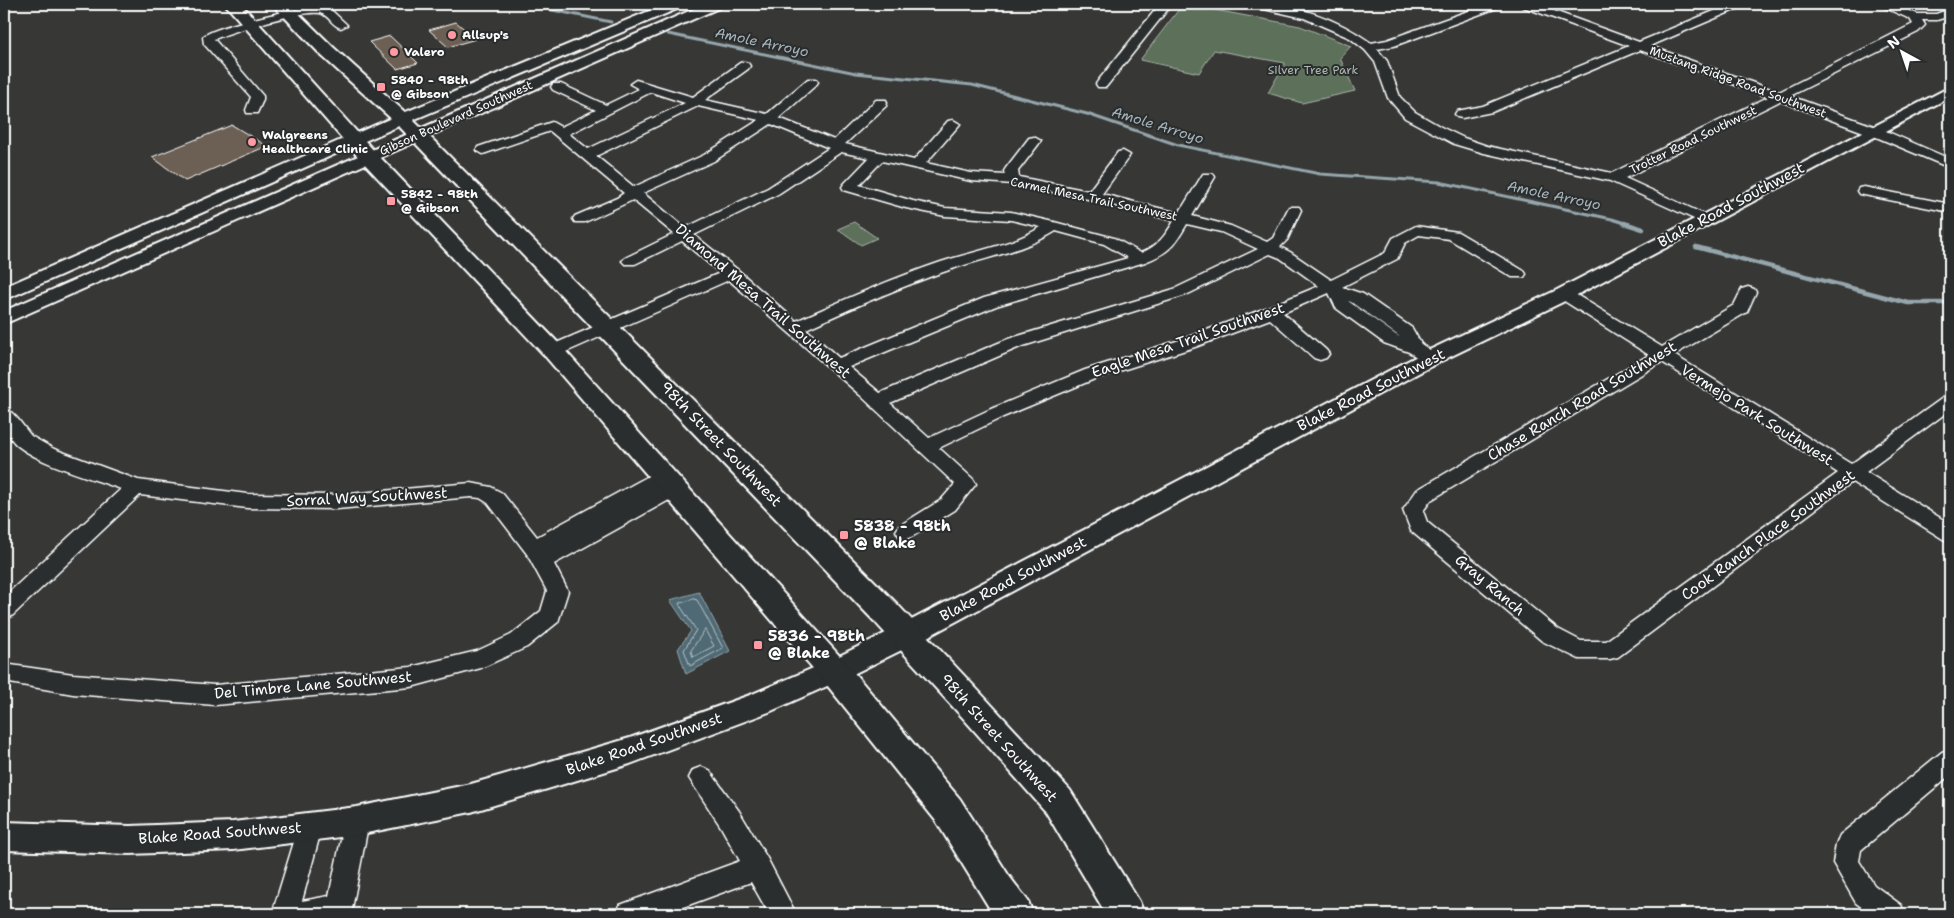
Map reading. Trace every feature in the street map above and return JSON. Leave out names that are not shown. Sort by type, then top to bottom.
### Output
[{"type":"main road","points":[[233,4],[362,148],[553,351],[834,671],[948,810],[996,889],[1015,914]]},
{"type":"main road","name":"98th Street Southwest","points":[[285,9],[410,127],[609,328],[907,635],[1058,801],[1126,914]]},
{"type":"street","name":"Gibson Boulevard Southwest","points":[[4,294],[362,148],[677,4]]},
{"type":"street","name":"Gibson Boulevard Southwest","points":[[410,127],[716,4]]},
{"type":"street","points":[[1102,84],[1166,4]]},
{"type":"street","points":[[1255,4],[1284,6],[1333,25],[1354,36],[1381,61],[1394,98],[1410,115],[1436,130],[1459,141],[1484,149],[1614,178],[1703,219]]},
{"type":"street","points":[[1369,48],[1390,43],[1498,4]]},
{"type":"street","name":"Mustang Ridge Road Southwest","points":[[1525,4],[1874,131],[1950,164]]},
{"type":"street","points":[[1462,114],[1487,109],[1740,4]]},
{"type":"street","points":[[1885,4],[1916,17],[1937,16],[1950,12]]},
{"type":"street","points":[[252,110],[258,100],[257,96],[208,41],[209,36],[252,24],[285,9],[323,10],[341,25]]},
{"type":"street","name":"Trotter Road Southwest","points":[[1614,178],[1914,30],[1919,24],[1916,17]]},
{"type":"street","points":[[589,154],[696,102],[744,66]]},
{"type":"street","points":[[580,219],[622,201],[634,192],[709,158],[770,119],[812,82]]},
{"type":"street","name":"Carmel Mesa Trail Southwest","points":[[606,110],[643,86],[696,102],[770,119],[837,146],[971,177],[1013,180],[1093,196],[1226,228],[1271,247],[1292,259],[1333,289],[1342,304],[1371,316],[1390,338],[1423,353]]},
{"type":"street","points":[[557,87],[606,110]]},
{"type":"street","name":"Blake Road Southwest","points":[[4,836],[130,840],[233,836],[357,821],[471,798],[590,763],[717,720],[834,671],[907,635],[1273,440],[1423,353],[1564,294],[1703,219],[1950,91]]},
{"type":"street","points":[[630,261],[773,191],[837,146],[882,103]]},
{"type":"street","points":[[483,150],[556,129],[606,110]]},
{"type":"street","points":[[917,165],[953,124]]},
{"type":"street","name":"Diamond Mesa Trail Southwest","points":[[556,129],[589,154],[732,273],[878,401],[966,484],[948,505],[906,531]]},
{"type":"street","points":[[1013,180],[1011,171],[1034,141]]},
{"type":"street","name":"Gibson Boulevard Southwest","points":[[4,318],[362,148]]},
{"type":"street","points":[[1093,196],[1123,155]]},
{"type":"street","points":[[880,156],[848,187],[911,205],[946,212],[1012,216],[1054,226],[1110,241],[1140,259]]},
{"type":"street","points":[[838,365],[990,302],[1140,259],[1156,252],[1169,242],[1208,177]]},
{"type":"street","points":[[1864,191],[1950,208]]},
{"type":"street","points":[[878,401],[1014,343],[1180,292],[1260,255],[1279,240],[1294,210]]},
{"type":"street","points":[[795,328],[947,265],[1037,238],[1054,226]]},
{"type":"street","name":"Eagle Mesa Trail Southwest","points":[[927,446],[997,413],[1091,374],[1189,343],[1333,289],[1392,256],[1398,241],[1416,230],[1452,235],[1518,274]]},
{"type":"street","points":[[553,351],[732,273]]},
{"type":"street","name":"Chase Ranch Road Southwest","points":[[1412,510],[1424,495],[1660,354],[1741,308],[1748,292]]},
{"type":"street","name":"Vermejo Park Southwest","points":[[1564,294],[1950,534]]},
{"type":"street","points":[[1272,312],[1320,354]]},
{"type":"street","name":"Cook Ranch Place Southwest","points":[[1579,650],[1610,650],[1950,401]]},
{"type":"street","name":"Sorral Way Southwest","points":[[4,415],[24,441],[46,454],[136,487],[247,501],[337,502],[472,490],[484,492],[495,498],[538,554]]},
{"type":"street","points":[[538,554],[668,483]]},
{"type":"street","points":[[4,610],[136,487]]},
{"type":"street","name":"Gray Ranch","points":[[1412,510],[1418,526],[1550,635],[1579,650]]},
{"type":"street","name":"Del Timbre Lane Southwest","points":[[4,673],[73,684],[215,695],[412,677],[481,659],[520,641],[550,616],[558,591],[538,554]]},
{"type":"street","points":[[1892,914],[1865,894],[1846,864],[1849,844],[1950,760]]},
{"type":"street","points":[[700,778],[730,819],[783,914]]},
{"type":"street","points":[[302,914],[339,911],[357,821]]},
{"type":"street","points":[[285,914],[310,827]]},
{"type":"street","points":[[629,914],[758,867]]},
{"type":"green space","name":"Silver Tree Park","points":[[1183,4],[1300,26],[1351,46],[1340,58],[1355,91],[1302,103],[1268,93],[1285,63],[1214,50],[1199,73],[1140,60]]},
{"type":"green space","points":[[854,222],[877,238],[861,245],[838,229]]},
{"type":"water","points":[[699,592],[730,651],[686,674],[678,649],[691,631],[670,600]]},
{"type":"building","name":"Allsup's","points":[[456,22],[476,39],[448,47],[429,30]]},
{"type":"building","name":"Valero","points":[[390,36],[418,63],[397,69],[369,42]]},
{"type":"building","points":[[232,125],[267,146],[185,181],[152,157]]},
{"type":"waterway","name":"Amole Arroyo","points":[[523,4],[611,22]]},
{"type":"waterway","name":"Amole Arroyo","points":[[668,34],[856,73],[972,85],[1087,114],[1178,145],[1320,174],[1439,182],[1628,224]]},
{"type":"waterway","name":"Amole Arroyo","points":[[1624,223],[1643,229]]},
{"type":"waterway","name":"Amole Arroyo","points":[[1696,247],[1908,303],[1950,303]]},
{"type":"place","name":"Allsup's","points":[[452,35]]},
{"type":"place","name":"Valero","points":[[394,52]]},
{"type":"place","name":"5840 - 98th @ Gibson","points":[[381,87]]},
{"type":"place","name":"Walgreens Healthcare Clinic","points":[[252,142]]},
{"type":"place","name":"5842 - 98th @ Gibson","points":[[391,201]]},
{"type":"place","name":"5838 - 98th @ Blake","points":[[844,535]]},
{"type":"place","name":"5836 - 98th @ Blake","points":[[758,645]]}]
